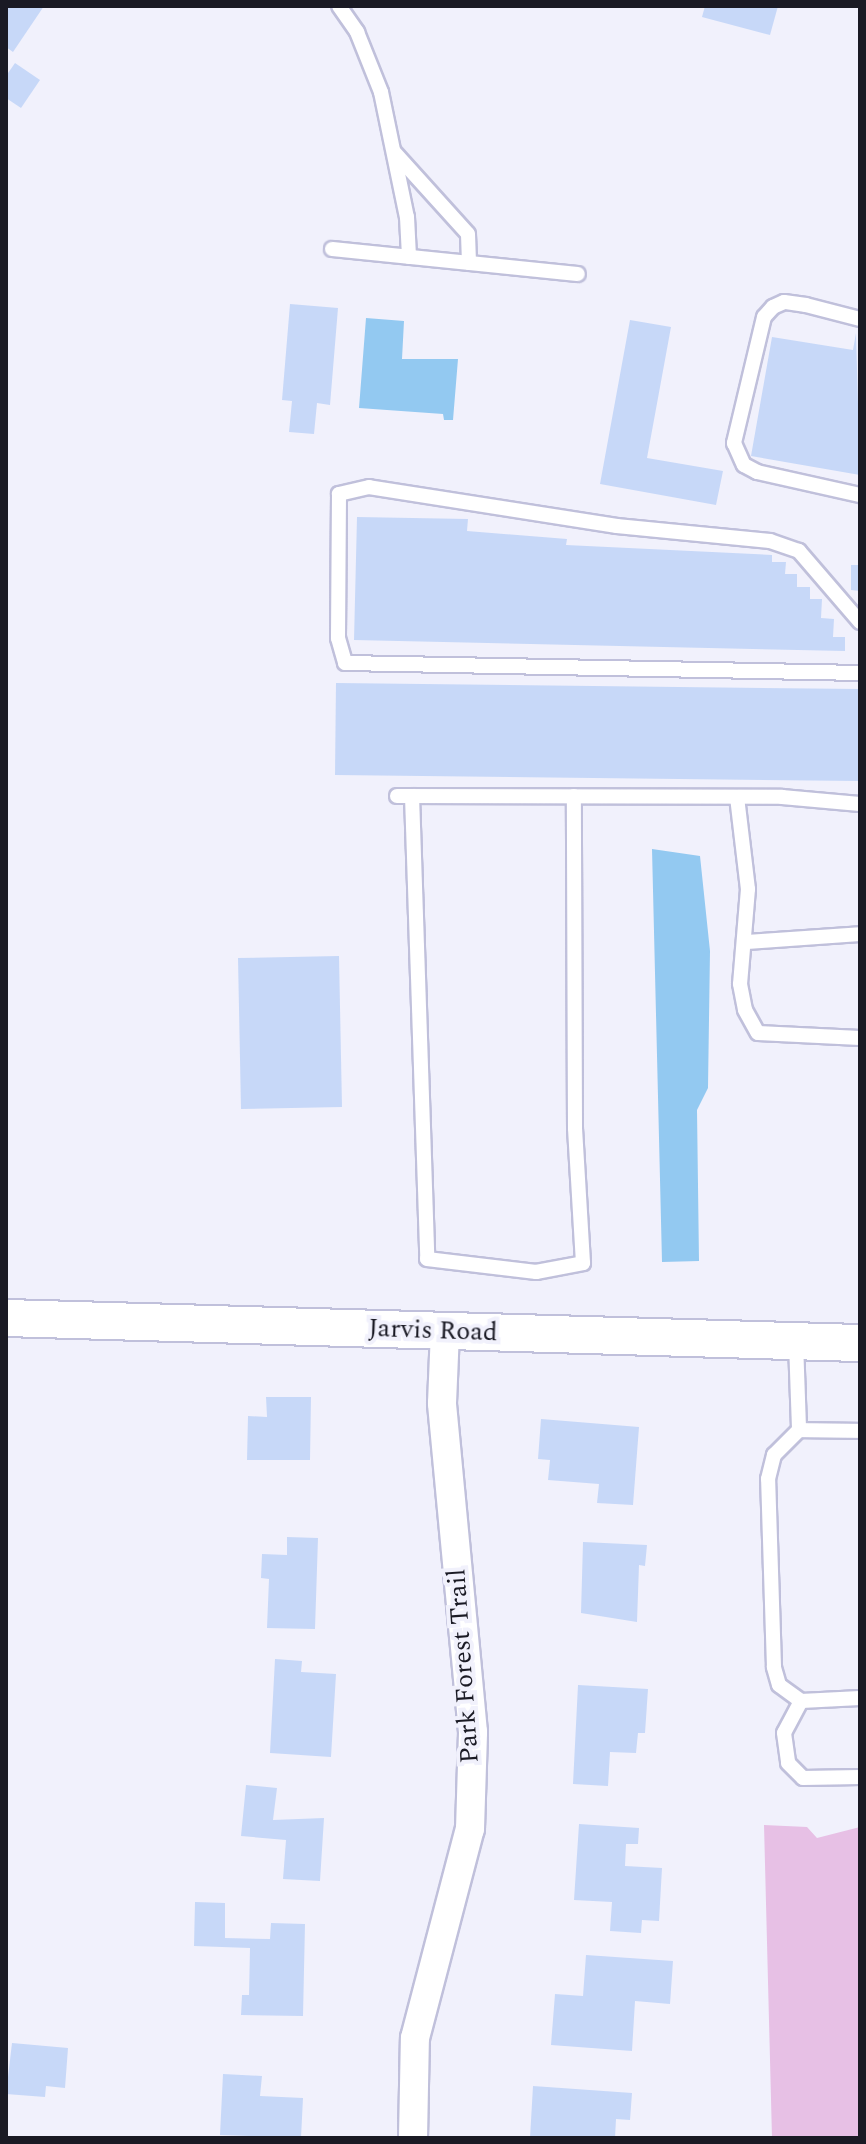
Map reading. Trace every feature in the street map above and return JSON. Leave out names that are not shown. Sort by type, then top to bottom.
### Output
[{"type":"street","name":"Jarvis Road","points":[[6,1318],[860,1343]]},
{"type":"street","name":"Park Forest Trail","points":[[413,2138],[415,2038],[470,1815],[473,1732],[442,1403],[445,1331]]},
{"type":"lane","points":[[339,6],[357,32],[381,92],[407,217],[409,257]]},
{"type":"lane","points":[[394,152],[468,234],[469,263]]},
{"type":"lane","points":[[332,249],[578,274]]},
{"type":"lane","points":[[860,319],[806,305],[784,302],[773,307],[764,317],[734,443],[744,465],[757,472],[860,495]]},
{"type":"lane","points":[[860,622],[799,551],[770,541],[617,526],[369,487],[339,494],[338,638],[345,663],[860,673]]},
{"type":"lane","points":[[574,796],[575,1128],[583,1263],[536,1272],[427,1259],[404,796],[574,796],[737,797],[860,804]]},
{"type":"lane","points":[[737,797],[748,889],[747,942],[740,984],[758,1033],[860,1038]]},
{"type":"lane","points":[[747,942],[860,934]]},
{"type":"lane","points":[[795,1341],[799,1430]]},
{"type":"lane","points":[[860,1431],[799,1430],[774,1455],[768,1479],[774,1667],[779,1685],[801,1701],[860,1698]]},
{"type":"lane","points":[[801,1701],[784,1733],[788,1763],[803,1778],[860,1777]]},
{"type":"shaded area","points":[[764,1825],[807,1827],[817,1838],[860,1827],[860,2138],[772,2138]]},
{"type":"water","points":[[366,318],[404,321],[402,359],[458,359],[453,420],[444,420],[443,414],[359,408]]},
{"type":"water","points":[[652,849],[700,856],[710,951],[708,1088],[697,1110],[699,1261],[662,1262]]},
{"type":"building","points":[[6,6],[44,6],[13,52],[6,47]]},
{"type":"building","points":[[705,6],[778,6],[770,35],[702,17]]},
{"type":"building","points":[[15,63],[40,80],[21,108],[6,98],[6,76]]},
{"type":"building","points":[[290,304],[338,308],[330,405],[317,403],[314,434],[289,432],[292,401],[282,400]]},
{"type":"building","points":[[630,320],[671,327],[647,458],[723,471],[716,505],[600,484]]},
{"type":"building","points":[[856,333],[860,475],[751,456],[772,337],[853,350]]},
{"type":"building","points":[[357,517],[468,519],[467,531],[567,539],[566,545],[772,555],[772,562],[786,562],[785,574],[797,574],[797,587],[810,587],[810,599],[822,599],[821,618],[834,619],[833,637],[845,637],[845,651],[354,640]]},
{"type":"building","points":[[851,565],[860,565],[860,591],[851,590]]},
{"type":"building","points":[[336,683],[860,689],[860,781],[335,775]]},
{"type":"building","points":[[339,956],[342,1107],[241,1109],[238,958]]},
{"type":"building","points":[[266,1397],[311,1397],[310,1460],[247,1460],[248,1416],[267,1417]]},
{"type":"building","points":[[541,1419],[639,1427],[633,1505],[597,1503],[599,1484],[548,1480],[550,1460],[538,1459]]},
{"type":"building","points":[[287,1537],[318,1538],[315,1629],[267,1628],[269,1579],[261,1578],[262,1554],[287,1555]]},
{"type":"building","points":[[583,1542],[647,1545],[645,1566],[639,1565],[637,1622],[581,1613]]},
{"type":"building","points":[[275,1659],[302,1661],[301,1672],[336,1674],[331,1757],[270,1753]]},
{"type":"building","points":[[578,1685],[648,1689],[645,1733],[638,1733],[636,1753],[610,1752],[608,1786],[573,1784]]},
{"type":"building","points":[[246,1785],[277,1788],[273,1820],[324,1818],[320,1881],[283,1879],[286,1840],[241,1836]]},
{"type":"building","points":[[579,1824],[639,1828],[638,1844],[626,1844],[625,1866],[662,1868],[659,1921],[642,1920],[641,1933],[610,1931],[612,1902],[574,1900]]},
{"type":"building","points":[[195,1902],[225,1903],[225,1938],[270,1939],[271,1923],[305,1924],[303,2016],[241,2015],[242,1995],[249,1995],[250,1948],[194,1946]]},
{"type":"building","points":[[586,1955],[673,1961],[670,2004],[635,2001],[632,2051],[551,2045],[555,1994],[583,1996]]},
{"type":"building","points":[[12,2043],[68,2048],[65,2088],[46,2086],[45,2097],[6,2094]]},
{"type":"building","points":[[223,2074],[262,2076],[260,2096],[303,2098],[301,2138],[220,2135]]},
{"type":"building","points":[[533,2086],[632,2093],[630,2120],[616,2119],[615,2138],[530,2138]]}]
